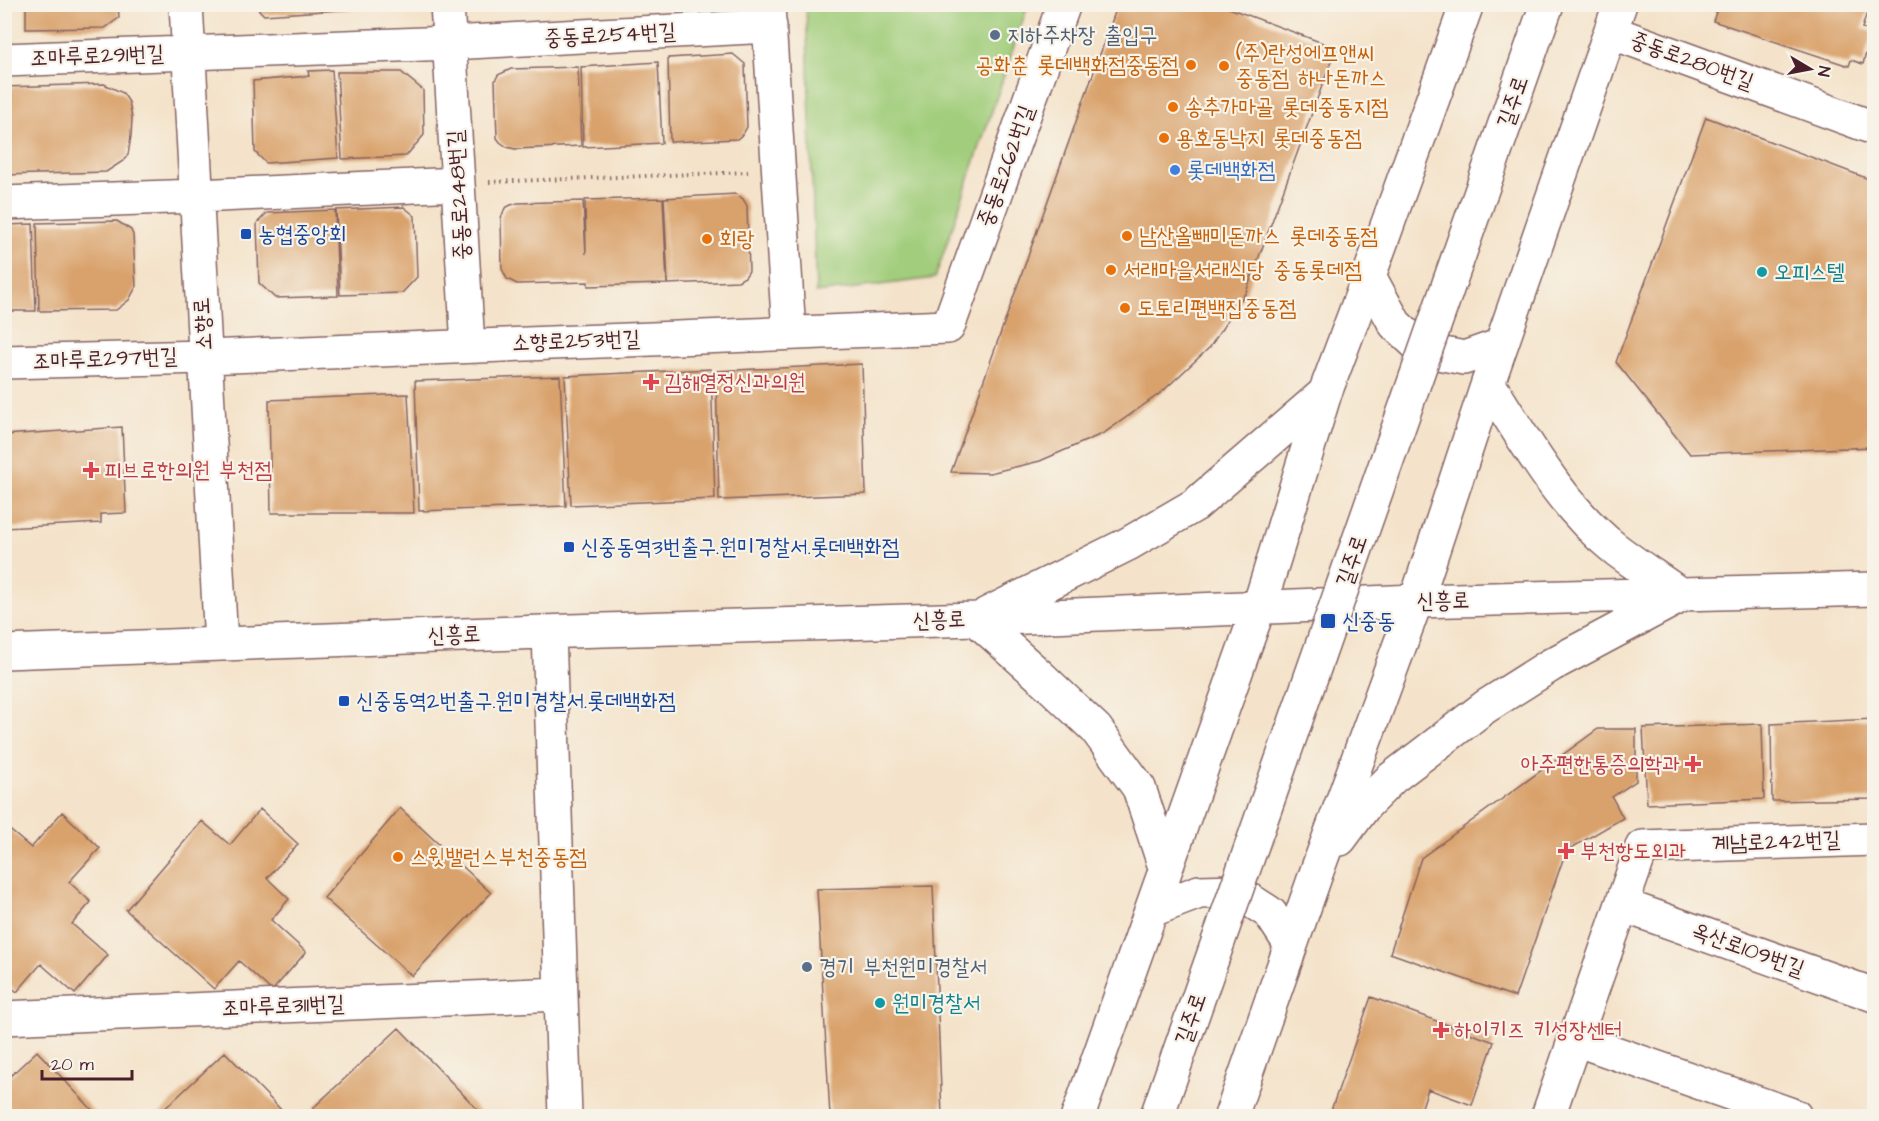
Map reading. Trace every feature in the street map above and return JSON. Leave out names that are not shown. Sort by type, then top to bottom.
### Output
[{"type":"street","name":"소향로","points":[[186,4],[221,644]]},
{"type":"street","name":"중동로248번길","points":[[447,4],[468,346]]},
{"type":"street","name":"중동로262번길","points":[[948,327],[1064,4]]},
{"type":"street","points":[[1077,1116],[1259,607],[1325,393],[1467,4]]},
{"type":"street","name":"길주로","points":[[1157,1116],[1547,4]]},
{"type":"street","name":"중동로254번길","points":[[450,44],[769,15],[789,333]]},
{"type":"street","points":[[1231,1116],[1318,868],[1416,601],[1488,383],[1615,18]]},
{"type":"street","name":"중동로280번길","points":[[1615,18],[1875,128]]},
{"type":"street","points":[[189,52],[450,44]]},
{"type":"street","name":"조마루로291번길","points":[[4,60],[189,52]]},
{"type":"street","points":[[4,203],[458,184]]},
{"type":"street","points":[[1369,276],[1395,324],[1422,350],[1464,358],[1501,345]]},
{"type":"street","name":"소향로253번길","points":[[205,357],[948,327]]},
{"type":"street","name":"조마루로297번길","points":[[4,362],[205,357]]},
{"type":"street","points":[[1318,868],[1366,804],[1392,778],[1485,707],[1551,665],[1682,596],[1613,547],[1587,522],[1553,483],[1488,383]]},
{"type":"street","points":[[1165,867],[1139,788],[1095,729],[1041,676],[976,619],[1128,544],[1195,505],[1325,393]]},
{"type":"street","name":"신흥로","points":[[4,652],[976,619],[1416,601],[1682,596],[1875,589]]},
{"type":"street","points":[[549,632],[566,1116]]},
{"type":"street","name":"계남로242번길","points":[[1622,905],[1642,847],[1875,839]]},
{"type":"street","points":[[1152,910],[1199,892],[1236,891],[1270,913],[1291,945]]},
{"type":"street","points":[[1548,1116],[1622,905]]},
{"type":"street","name":"옥산로109번길","points":[[1622,905],[1875,995]]},
{"type":"street","name":"조마루로311번길","points":[[4,1018],[561,994]]},
{"type":"street","points":[[1575,1039],[1750,1109],[1795,1116]]},
{"type":"path","points":[[458,184],[779,170]]},
{"type":"green space","points":[[806,5],[1028,5],[935,278],[816,293]]},
{"type":"building","points":[[26,4],[118,4],[119,18],[105,28],[26,29]]},
{"type":"building","points":[[257,4],[353,4],[353,9],[264,15],[257,8]]},
{"type":"building","name":"롯데백화점","points":[[1118,4],[1218,4],[1336,48],[1246,292],[1210,347],[1162,392],[1104,433],[1040,461],[990,473],[951,472]]},
{"type":"building","points":[[1719,4],[1870,4],[1862,28],[1872,32],[1863,64],[1851,60],[1849,66],[1713,21]]},
{"type":"building","points":[[733,54],[745,64],[747,127],[743,134],[737,139],[670,142],[668,58]]},
{"type":"building","points":[[658,62],[662,143],[583,147],[581,67]]},
{"type":"building","points":[[578,67],[581,146],[515,149],[500,142],[497,138],[495,81],[498,75],[511,69]]},
{"type":"building","points":[[332,70],[338,158],[266,163],[255,152],[253,81],[309,76],[308,71]]},
{"type":"building","points":[[337,72],[401,72],[423,90],[424,135],[406,156],[342,159]]},
{"type":"building","points":[[104,84],[123,93],[129,102],[132,118],[131,136],[128,155],[123,161],[106,172],[4,175],[4,87]]},
{"type":"building","name":"오피스텔","points":[[1706,117],[1874,181],[1874,447],[1690,454],[1616,362]]},
{"type":"building","points":[[736,194],[747,206],[749,271],[745,277],[738,281],[668,284],[664,198]]},
{"type":"building","points":[[663,198],[667,284],[588,286],[588,282],[517,284],[507,279],[502,269],[501,218],[505,208],[511,205],[583,201],[586,254],[585,200]]},
{"type":"building","points":[[404,207],[415,216],[417,277],[402,293],[340,295],[336,210]]},
{"type":"building","points":[[335,210],[338,296],[275,298],[259,283],[257,223],[267,213]]},
{"type":"building","points":[[117,221],[131,230],[133,235],[136,287],[129,300],[116,310],[39,311],[37,223]]},
{"type":"building","points":[[33,224],[36,311],[4,311],[4,225]]},
{"type":"building","points":[[862,364],[866,494],[719,500],[716,371]]},
{"type":"building","points":[[711,369],[715,499],[571,505],[565,376]]},
{"type":"building","points":[[560,376],[566,506],[419,511],[415,381]]},
{"type":"building","points":[[408,394],[414,513],[271,513],[269,400]]},
{"type":"building","points":[[122,427],[126,513],[101,514],[101,523],[4,528],[4,435]]},
{"type":"building","points":[[1874,719],[1874,799],[1772,801],[1771,724]]},
{"type":"building","points":[[1762,724],[1764,799],[1647,804],[1643,728]]},
{"type":"building","points":[[1598,729],[1636,729],[1636,781],[1612,797],[1623,818],[1566,851],[1515,997],[1390,953],[1421,858]]},
{"type":"building","points":[[400,808],[491,893],[412,976],[324,898]]},
{"type":"building","points":[[260,809],[298,844],[267,878],[289,899],[271,920],[306,952],[272,991],[239,961],[214,989],[126,910],[202,821],[230,845]]},
{"type":"building","points":[[62,812],[100,848],[69,882],[91,902],[72,924],[108,955],[75,994],[41,964],[17,992],[4,981],[4,825],[31,848]]},
{"type":"building","name":"원미경찰서","points":[[933,886],[942,1116],[830,1116],[817,889]]},
{"type":"building","points":[[1371,997],[1494,1042],[1472,1105],[1428,1089],[1419,1116],[1329,1116]]},
{"type":"building","points":[[399,1028],[484,1116],[321,1116],[313,1108]]},
{"type":"building","points":[[37,1051],[98,1116],[4,1116],[4,1082]]},
{"type":"building","points":[[225,1052],[287,1116],[157,1116]]},
{"type":"place","name":"지하주차장 출입구","points":[[995,35]]},
{"type":"place","name":"공화춘 롯데백화점중동점","points":[[1191,65]]},
{"type":"place","name":"(주)란성에프앤씨 중동점 하나돈까스","points":[[1224,66]]},
{"type":"place","name":"송추가마골 롯데중동지점","points":[[1173,107]]},
{"type":"place","name":"용호동낙지 롯데중동점","points":[[1164,138]]},
{"type":"place","name":"롯데백화점","points":[[1175,170]]},
{"type":"place","name":"농협중앙회","points":[[246,234]]},
{"type":"place","name":"남산올빼미돈까스 롯데중동점","points":[[1127,236]]},
{"type":"place","name":"회랑","points":[[707,239]]},
{"type":"place","name":"서래마을서래식당 중동롯데점","points":[[1111,270]]},
{"type":"place","name":"오피스텔","points":[[1762,272]]},
{"type":"place","name":"도토리편백집중동점","points":[[1125,308]]},
{"type":"place","name":"김해열정신과의원","points":[[651,382]]},
{"type":"place","name":"피브로한의원 부천점","points":[[91,470]]},
{"type":"place","name":"신중동역3번출구.원미경찰서.롯데백화점","points":[[569,547]]},
{"type":"place","name":"신중동","points":[[1328,621]]},
{"type":"place","name":"신중동역2번출구.원미경찰서.롯데백화점","points":[[344,701]]},
{"type":"place","name":"아주편한통증의학과","points":[[1693,764]]},
{"type":"place","name":"부천항도외과","points":[[1566,851]]},
{"type":"place","name":"스윗밸런스부천중동점","points":[[398,857]]},
{"type":"place","name":"경기 부천원미경찰서","points":[[807,967]]},
{"type":"place","name":"원미경찰서","points":[[880,1003]]},
{"type":"place","name":"하이키즈 키성장센터","points":[[1441,1030]]}]
